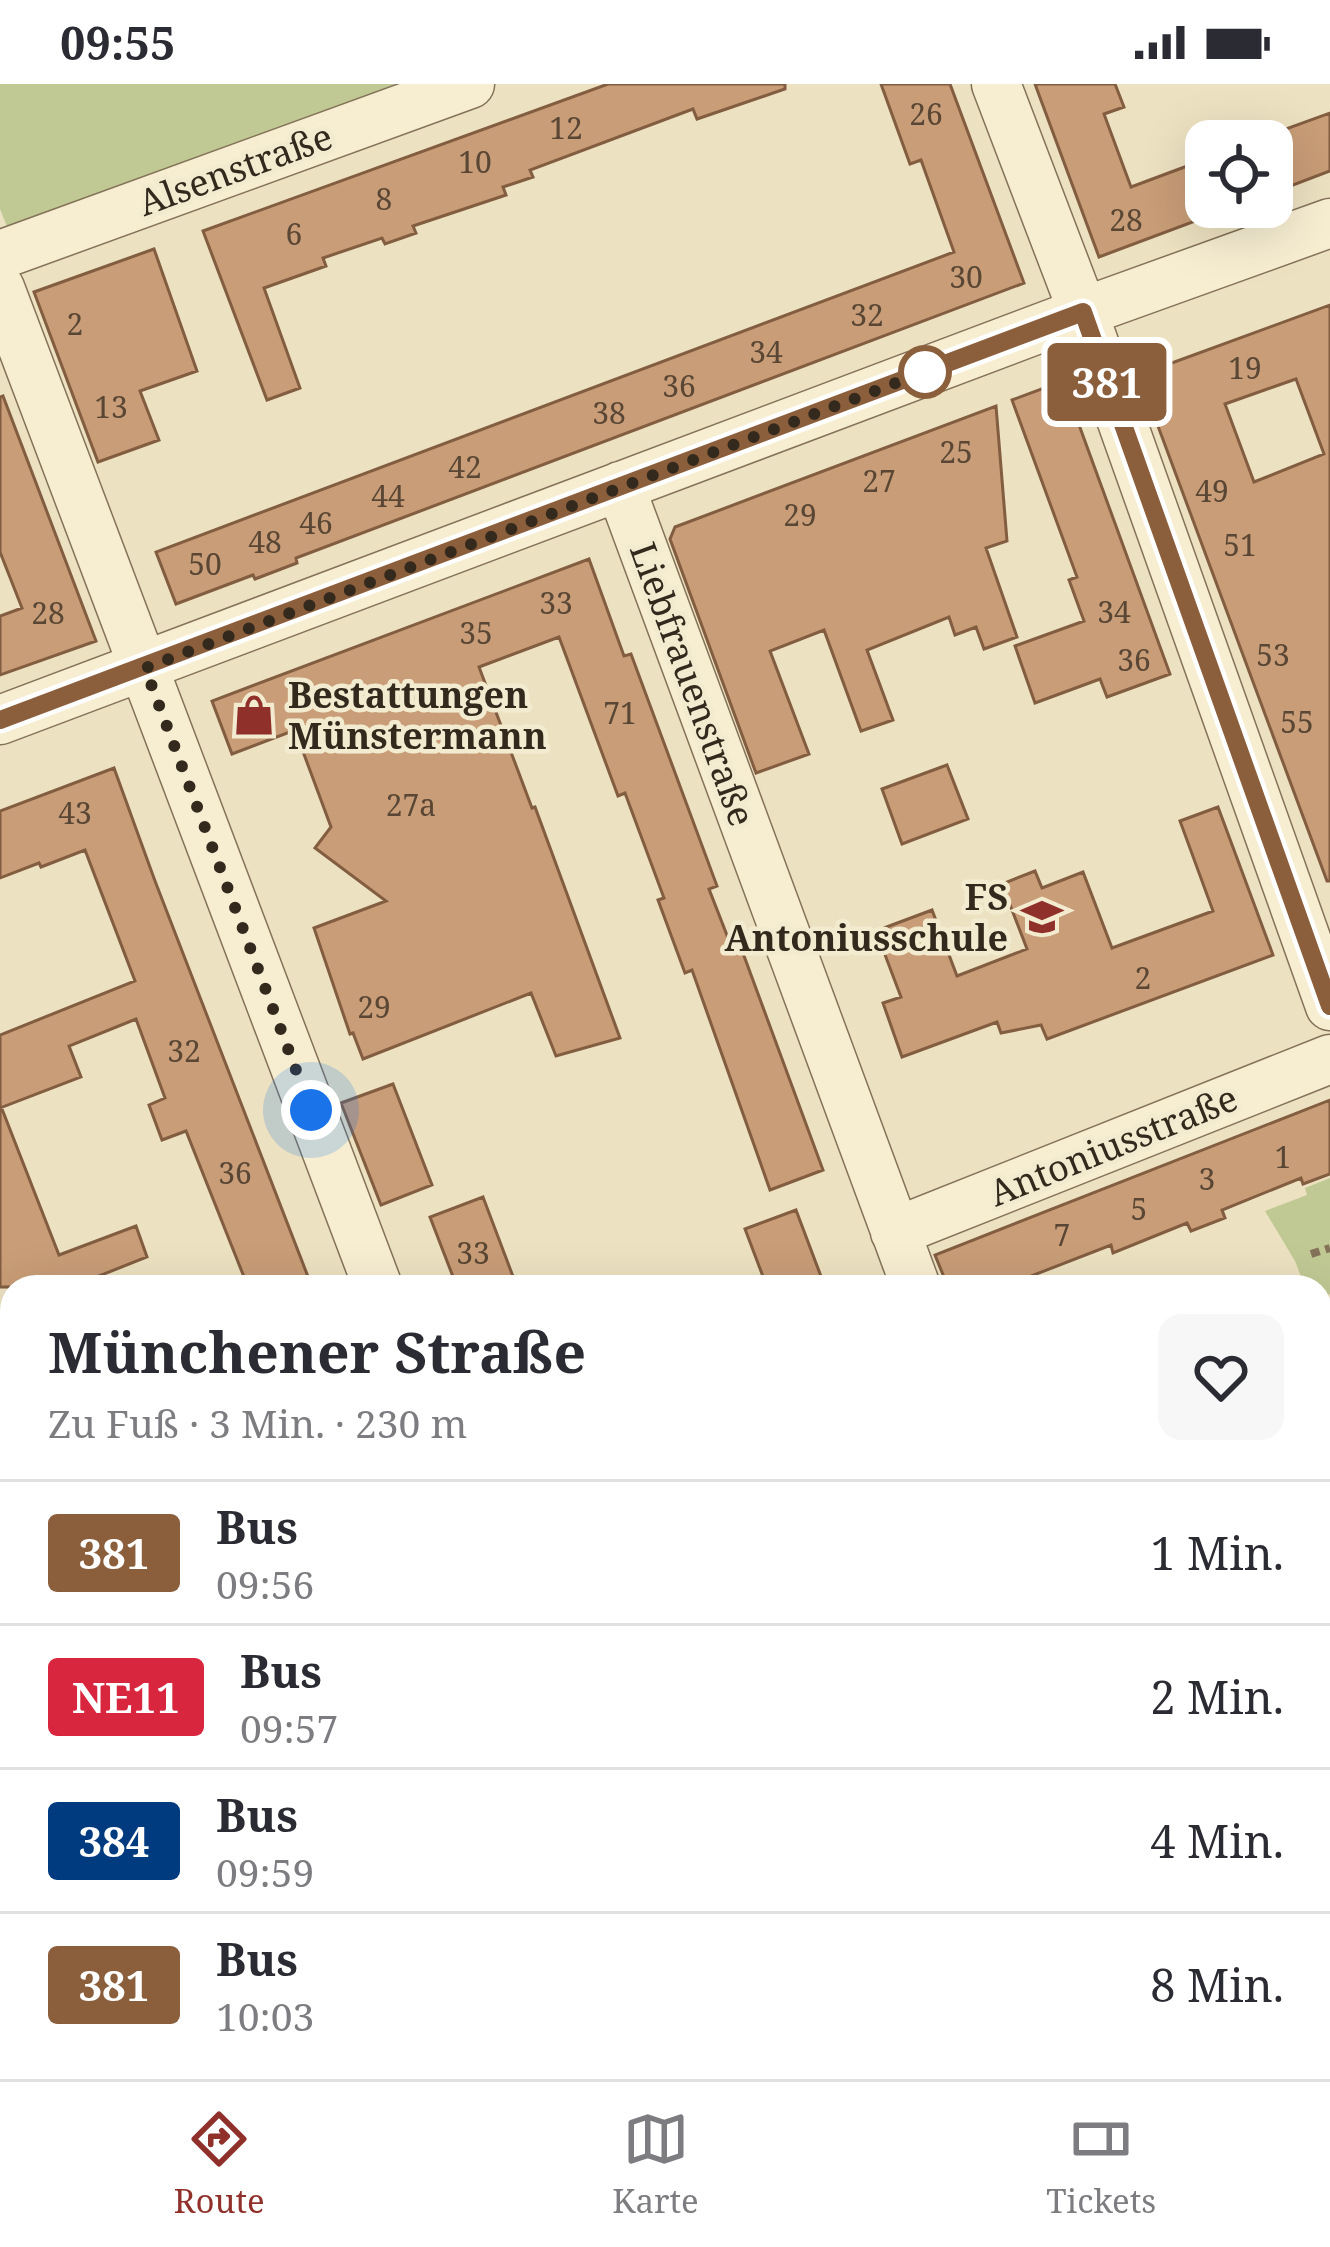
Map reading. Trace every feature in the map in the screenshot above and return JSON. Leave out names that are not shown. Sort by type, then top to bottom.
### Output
[{"type":"street","name":"Alsenstraße","points":[[0,255],[470,84]]},
{"type":"street","points":[[997,84],[1330,1006]]},
{"type":"street","points":[[0,720],[1330,223]]},
{"type":"street","points":[[0,288],[373,1275]]},
{"type":"street","name":"Liebfrauenstraße","points":[[620,486],[911,1275]]},
{"type":"street","name":"Antoniusstraße","points":[[895,1232],[1330,1059]]},
{"type":"path","points":[[1311,1254],[1330,1248]]},
{"type":"green space","points":[[0,84],[398,84],[8,229],[0,209]]},
{"type":"green space","points":[[1330,1178],[1330,1275],[1300,1275],[1265,1211],[1307,1195],[1305,1188]]},
{"type":"building","points":[[608,84],[785,84],[785,89],[697,119],[693,109],[530,170],[533,177],[503,187],[506,195],[413,226],[416,233],[385,244],[382,238],[323,258],[326,266],[264,288],[300,388],[267,400],[203,231]]},
{"type":"building","points":[[881,84],[950,84],[1024,283],[296,558],[297,563],[255,579],[253,575],[176,604],[156,552],[954,252],[921,160],[910,164]]},
{"type":"building","points":[[1035,84],[1115,84],[1124,107],[1104,114],[1131,187],[1185,167],[1185,225],[1099,257]]},
{"type":"building","points":[[1330,113],[1330,171],[1293,185],[1293,126]]},
{"type":"building","points":[[154,249],[197,371],[140,391],[159,440],[98,462],[34,292]]},
{"type":"building","points":[[1330,305],[1330,881],[1327,881],[1139,375]],"holes":[[[1296,379],[1324,454],[1254,482],[1225,404]]]},
{"type":"building","points":[[1063,381],[1170,674],[1107,697],[1100,679],[1035,703],[1015,646],[1084,621],[1069,580],[1077,577],[1012,400]]},
{"type":"building","points":[[3,396],[96,641],[0,675],[0,616],[22,608],[0,552]]},
{"type":"building","points":[[996,406],[1007,541],[986,548],[1017,637],[984,649],[976,627],[955,635],[949,617],[867,650],[893,720],[861,731],[824,630],[770,651],[809,754],[756,773],[670,539],[675,527]]},
{"type":"building","points":[[589,559],[624,656],[631,654],[717,886],[709,889],[732,948],[740,945],[823,1170],[770,1190],[692,970],[685,973],[658,900],[664,898],[625,793],[618,796],[559,637],[479,667],[620,1038],[556,1056],[531,993],[363,1059],[314,928],[386,901],[315,848],[331,827],[295,730],[232,754],[212,701]]},
{"type":"building","points":[[947,765],[968,819],[902,844],[882,789]]},
{"type":"building","points":[[114,768],[307,1275],[243,1275],[186,1131],[162,1140],[149,1105],[165,1098],[136,1019],[69,1046],[81,1077],[0,1108],[0,1035],[135,981],[85,850],[0,878],[0,811]]},
{"type":"building","points":[[1218,807],[1273,955],[1047,1039],[1041,1025],[1001,1033],[997,1022],[902,1057],[883,1003],[901,997],[876,931],[932,910],[957,976],[1027,949],[1002,884],[1035,871],[1042,888],[1083,872],[1112,948],[1213,911],[1180,821]]},
{"type":"building","points":[[393,1084],[432,1185],[381,1205],[341,1103]]},
{"type":"building","points":[[1330,1100],[1330,1174],[1303,1184],[1301,1178],[1222,1210],[1225,1218],[1191,1231],[1187,1223],[1113,1253],[1111,1245],[1034,1275],[943,1275],[935,1255]]},
{"type":"building","points":[[2,1109],[59,1255],[136,1226],[147,1257],[101,1275],[0,1275]]},
{"type":"building","points":[[483,1197],[512,1275],[452,1275],[430,1217]]},
{"type":"building","points":[[796,1210],[820,1275],[762,1275],[745,1229]]},
{"type":"bus line","name":"381","points":[[0,720],[1083,312],[1330,1006]]},
{"type":"place","name":"Bestattungen Münstermann","points":[[254,715]]},
{"type":"place","name":"FS Antoniusschule","points":[[1042,917]]},
{"type":"route","points":[[311,1110],[145,668],[925,372]]}]
